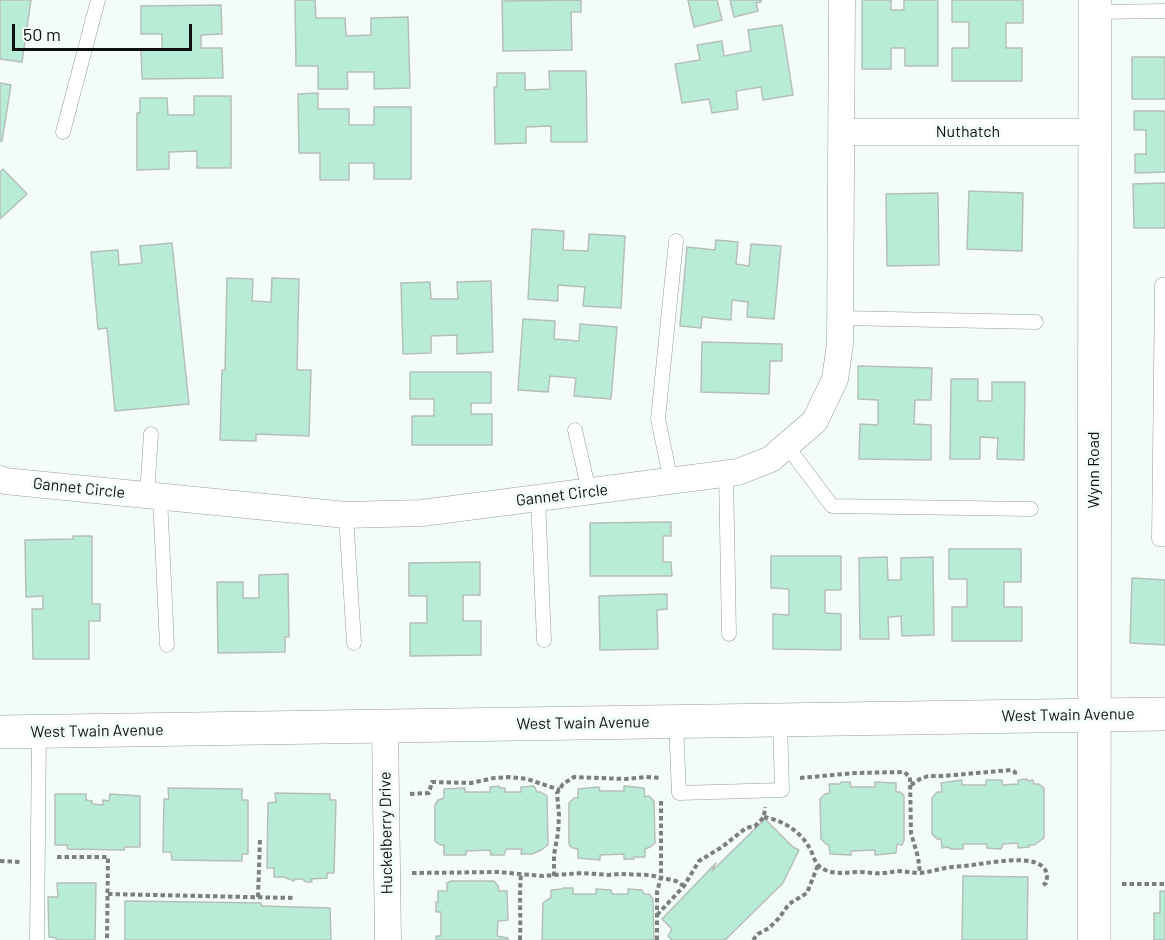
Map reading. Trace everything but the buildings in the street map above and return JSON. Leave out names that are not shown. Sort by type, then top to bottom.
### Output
[{"type":"main road","name":"Wynn Road","points":[[1094,940],[1095,6]]},
{"type":"main road","name":"West Twain Avenue","points":[[0,732],[1165,714]]},
{"type":"street","name":"Gannet Circle","points":[[0,478],[5,481],[346,515],[422,513],[671,481],[738,472],[771,459],[815,421],[835,379],[841,318],[842,0]]},
{"type":"street","name":"Nuthatch","points":[[842,132],[1095,132]]},
{"type":"street","name":"Huckelberry Drive","points":[[385,727],[387,940]]},
{"type":"lane","points":[[63,132],[98,0]]},
{"type":"lane","points":[[1095,6],[1165,11]]},
{"type":"lane","points":[[671,481],[658,419],[676,241]]},
{"type":"lane","points":[[1165,285],[1162,285],[1159,539],[1165,539]]},
{"type":"lane","points":[[841,318],[1036,322]]},
{"type":"lane","points":[[575,430],[589,491]]},
{"type":"lane","points":[[151,434],[153,496],[167,645]]},
{"type":"lane","points":[[787,446],[832,506],[1031,509]]},
{"type":"lane","points":[[726,473],[729,634]]},
{"type":"lane","points":[[538,498],[544,640]]},
{"type":"lane","points":[[346,515],[354,643]]},
{"type":"lane","points":[[676,722],[679,793],[782,790],[780,720]]},
{"type":"lane","points":[[37,940],[39,732]]},
{"type":"path","points":[[911,786],[928,776],[1011,770],[1015,772],[1015,776]]},
{"type":"path","points":[[781,778],[904,772],[910,777],[911,832],[920,873]]},
{"type":"path","points":[[386,796],[429,793],[432,782],[471,783],[508,777],[527,779],[560,790]]},
{"type":"path","points":[[554,876],[554,855],[558,833],[557,793],[564,784],[574,777],[678,778]]},
{"type":"path","points":[[662,778],[662,786]]},
{"type":"path","points":[[657,915],[684,886],[699,861],[746,828],[755,826],[765,817],[765,791]]},
{"type":"path","points":[[657,940],[657,892],[661,877],[661,795]]},
{"type":"path","points":[[765,817],[787,825],[799,835],[808,845],[818,866],[830,872],[920,873],[992,862],[1022,861],[1037,862],[1044,869],[1048,878],[1043,885]]},
{"type":"path","points":[[258,897],[260,839]]},
{"type":"path","points":[[38,857],[108,857],[107,940]]},
{"type":"path","points":[[753,940],[779,918],[789,904],[807,893],[818,866]]},
{"type":"path","points":[[387,873],[498,872],[554,876],[582,873],[649,875],[676,881],[684,886]]},
{"type":"path","points":[[520,940],[521,875]]},
{"type":"path","points":[[1122,884],[1165,884]]},
{"type":"path","points":[[108,894],[294,898]]}]
